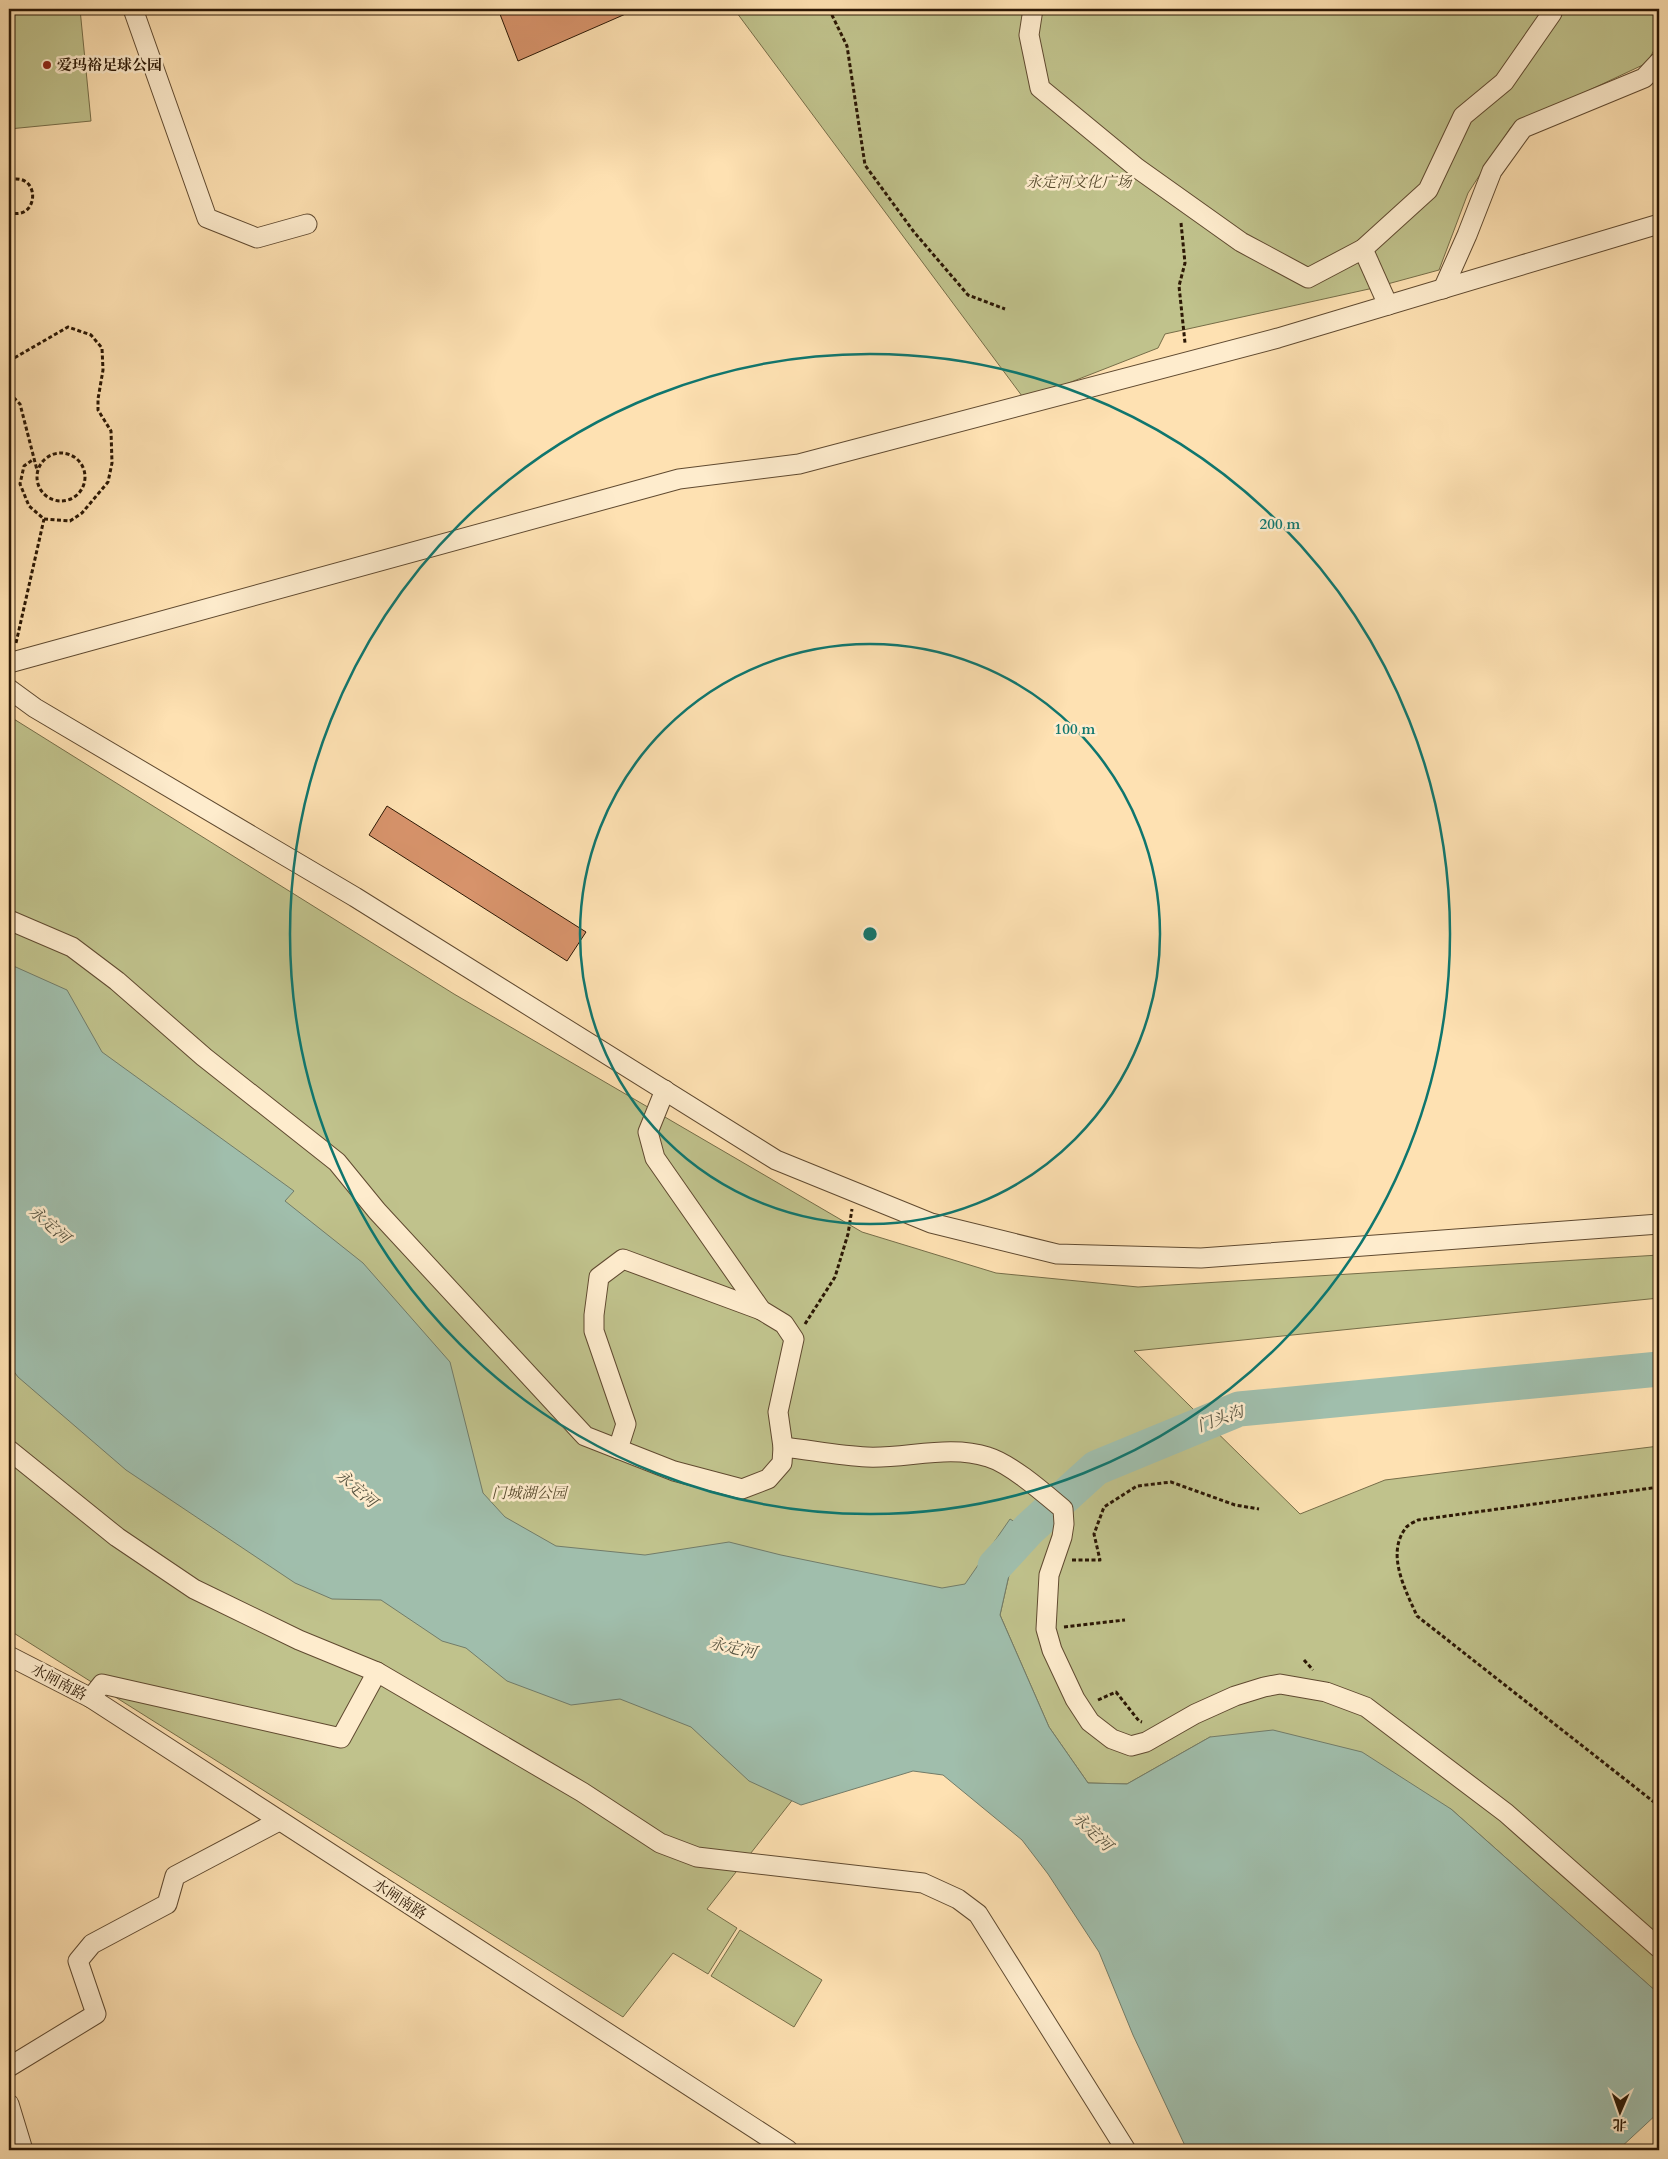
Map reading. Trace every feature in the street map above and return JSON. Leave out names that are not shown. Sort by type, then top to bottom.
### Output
[{"type":"street","points":[[133,9],[207,218],[257,238],[307,224]]},
{"type":"street","points":[[1033,9],[1029,35],[1040,88],[1137,168],[1241,242],[1308,278],[1363,249],[1428,190],[1463,116],[1504,82],[1552,13],[1552,9]]},
{"type":"street","points":[[1443,289],[1492,171],[1523,128],[1644,78],[1659,62]]},
{"type":"street","points":[[10,663],[679,479],[799,464],[1278,338],[1659,224]]},
{"type":"street","points":[[1363,249],[1388,305]]},
{"type":"street","points":[[9,689],[36,708],[355,897],[776,1160],[931,1223],[1057,1254],[1202,1258],[1659,1224]]},
{"type":"street","points":[[9,920],[72,947],[117,981],[204,1057],[337,1162],[377,1211],[585,1436],[618,1449],[674,1470],[742,1489],[768,1479],[782,1463],[783,1447],[778,1412],[794,1339],[784,1324],[761,1310],[623,1259],[599,1277],[594,1331],[626,1424],[618,1449]]},
{"type":"street","points":[[665,1090],[648,1132],[655,1158],[761,1310]]},
{"type":"street","points":[[783,1447],[867,1457],[954,1452],[988,1456],[1002,1463],[1063,1509],[1064,1524],[1062,1537],[1049,1575],[1046,1629],[1052,1650],[1075,1699],[1090,1722],[1112,1739],[1131,1746],[1146,1742],[1235,1696],[1264,1687],[1280,1684],[1326,1692],[1366,1708],[1506,1813],[1659,1948]]},
{"type":"street","points":[[9,1450],[117,1536],[194,1589],[299,1640],[377,1672],[582,1792],[660,1843],[698,1857],[923,1883],[958,1899],[978,1914],[1126,2150]]},
{"type":"street","name":"水闸南路","points":[[9,1656],[91,1698],[788,2150]]},
{"type":"street","points":[[91,1698],[102,1684],[341,1738],[377,1672]]},
{"type":"street","points":[[9,2067],[96,2014],[78,1961],[92,1944],[167,1904],[175,1876],[279,1821]]},
{"type":"street","points":[[9,2104],[23,2150]]},
{"type":"path","points":[[829,9],[847,46],[866,165],[914,232],[968,295],[1005,309]]},
{"type":"path","points":[[9,180],[22,180],[27,183],[33,192],[32,204],[24,212],[10,213],[9,225]]},
{"type":"path","points":[[1182,200],[1180,233],[1185,264],[1179,286],[1187,362]]},
{"type":"path","points":[[9,361],[68,327],[91,334],[102,348],[103,370],[98,410],[111,431],[112,463],[108,482],[82,514],[70,521],[44,519],[29,506],[20,484],[24,466],[34,459]]},
{"type":"path","points":[[9,393],[20,404],[38,471],[39,487],[44,494],[50,498],[66,500],[79,492],[83,486],[84,471],[81,464],[69,454],[54,454],[46,458],[41,463],[38,471]]},
{"type":"path","points":[[10,663],[44,519]]},
{"type":"path","points":[[794,1339],[835,1277],[848,1234],[855,1192]]},
{"type":"path","points":[[1054,1560],[1100,1560],[1094,1534],[1104,1507],[1137,1486],[1171,1482],[1235,1505],[1259,1509]]},
{"type":"path","points":[[1659,1487],[1418,1520],[1405,1528],[1397,1550],[1401,1581],[1417,1616],[1659,1806]]},
{"type":"path","points":[[1046,1629],[1125,1620]]},
{"type":"path","points":[[1116,1692],[1139,1721],[1169,1729]]},
{"type":"green space","name":"爱玛裕足球公园","points":[[9,9],[80,9],[91,121],[9,129]]},
{"type":"green space","name":"永定河文化广场","points":[[734,9],[1659,9],[1659,41],[1647,63],[1511,127],[1468,193],[1439,270],[1369,289],[1165,334],[1158,348],[1025,400]]},
{"type":"green space","name":"门城湖公园","points":[[9,716],[454,994],[862,1232],[996,1273],[1138,1287],[1659,1255],[1659,1298],[1134,1351],[1300,1514],[1385,1480],[1659,1446],[1659,1994],[1451,1809],[1210,1737],[1127,1784],[1088,1783],[1049,1727],[1000,1615],[1009,1575],[1036,1544],[939,1613],[707,1909],[737,1928],[708,1974],[673,1953],[623,2017],[9,1630]]},
{"type":"green space","points":[[740,1930],[822,1980],[794,2027],[711,1976]]},
{"type":"water","name":"永定河","points":[[9,964],[67,990],[102,1052],[294,1191],[285,1201],[363,1263],[450,1362],[483,1493],[505,1517],[556,1546],[645,1555],[729,1542],[781,1555],[942,1588],[965,1584],[1010,1519],[1028,1530],[1038,1542],[1009,1575],[1000,1615],[1049,1727],[1088,1783],[1127,1784],[1210,1737],[1273,1730],[1362,1752],[1451,1809],[1659,1994],[1659,2112],[1618,2150],[1187,2150],[1133,2035],[1099,1952],[1048,1874],[1022,1840],[943,1775],[913,1771],[801,1805],[749,1781],[691,1727],[620,1699],[571,1705],[507,1681],[466,1648],[442,1641],[381,1600],[332,1599],[295,1583],[126,1470],[18,1377],[9,1365]]},
{"type":"building","points":[[498,9],[637,9],[518,61]]},
{"type":"building","points":[[387,806],[586,932],[567,961],[369,835]]},
{"type":"waterway","name":"门头沟","points":[[995,1566],[1029,1529],[1096,1468],[1239,1409],[1659,1369]]},
{"type":"place","name":"爱玛裕足球公园","points":[[47,65]]}]
